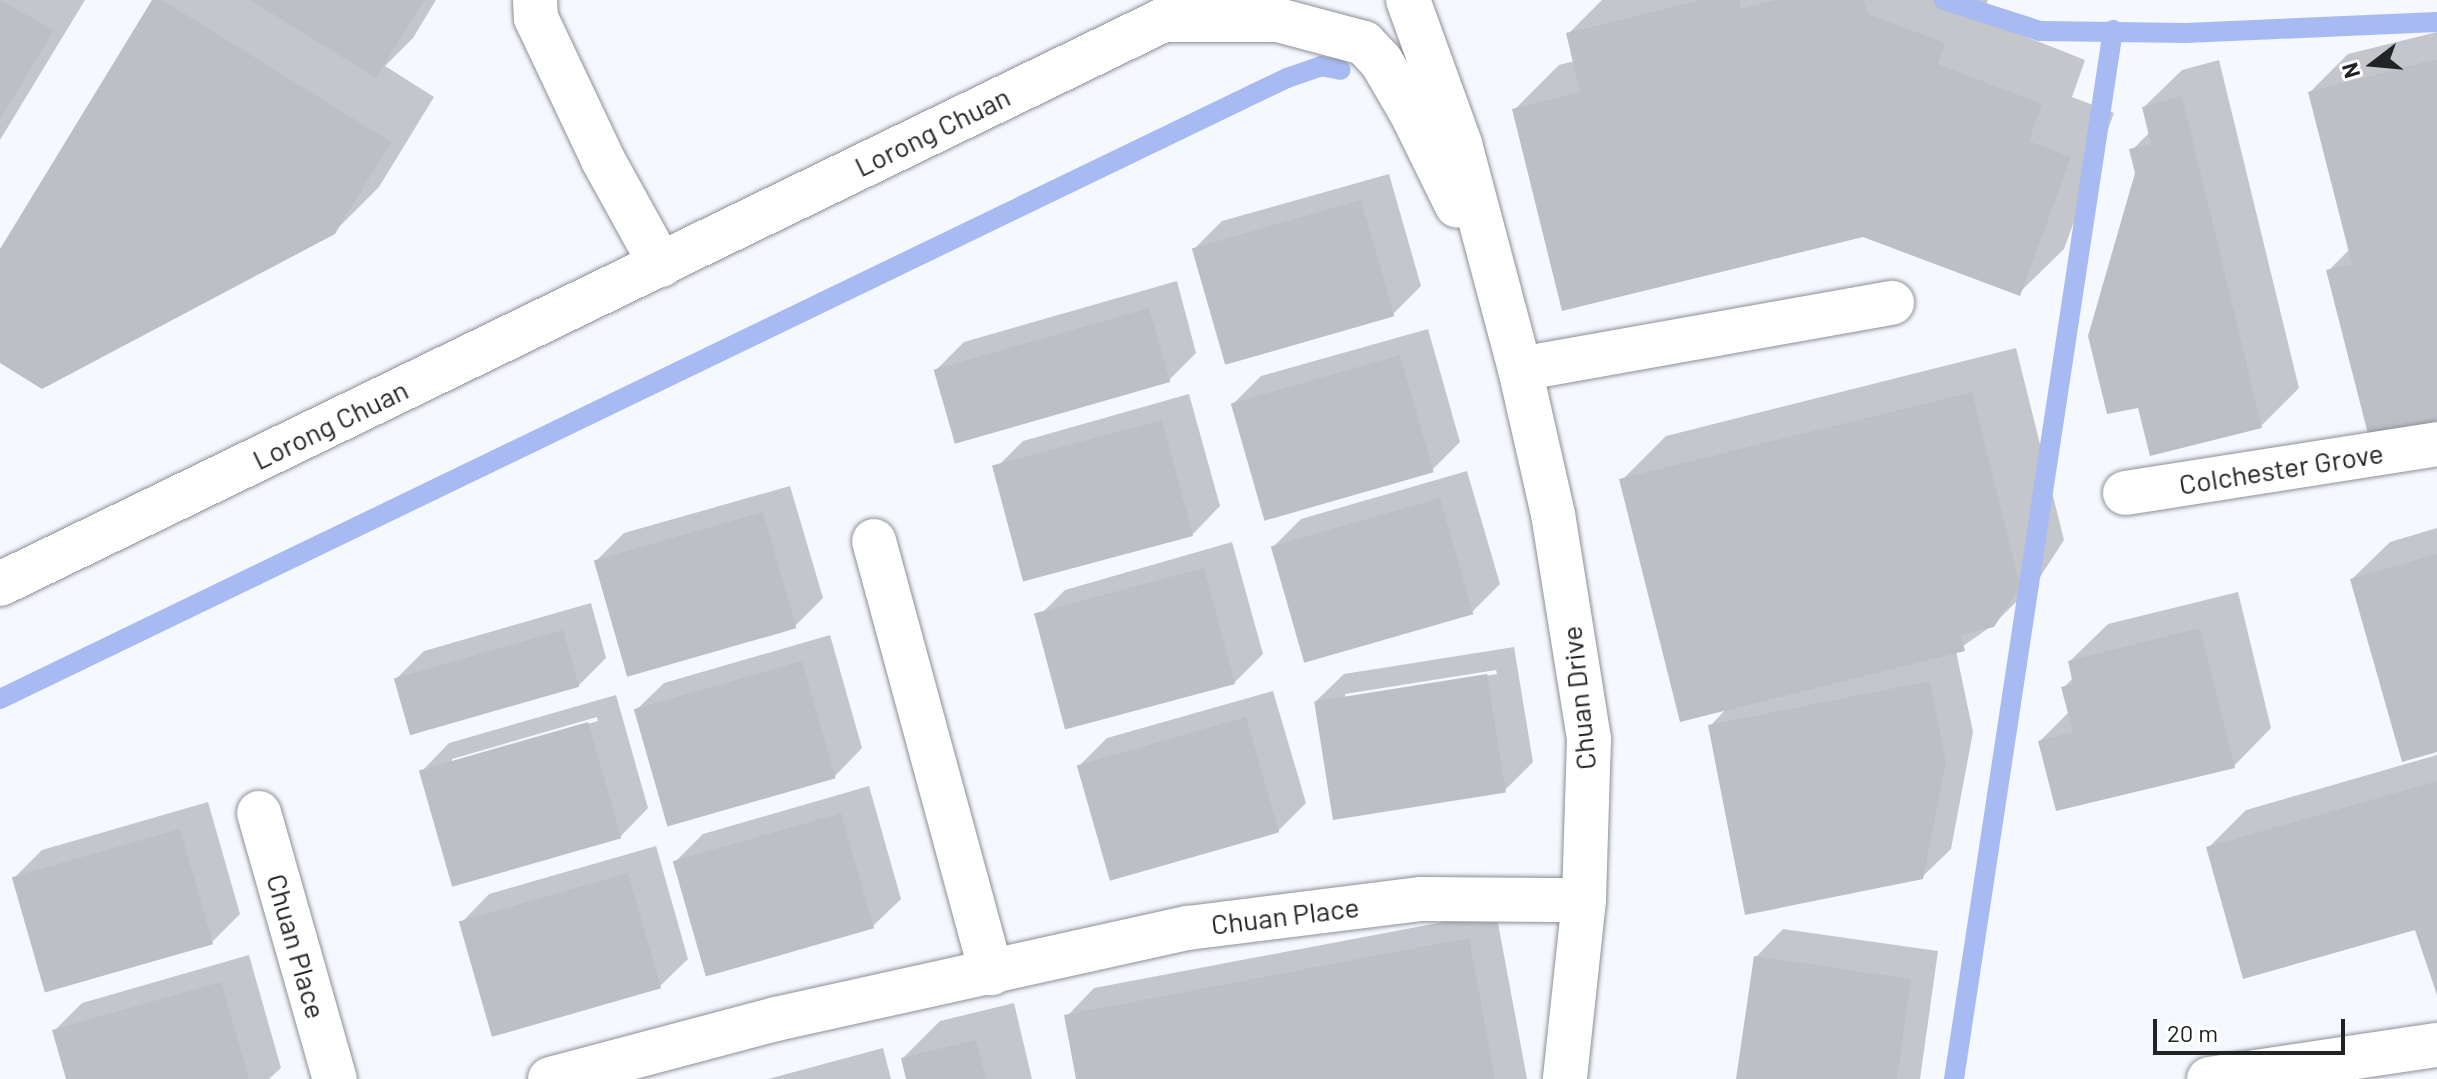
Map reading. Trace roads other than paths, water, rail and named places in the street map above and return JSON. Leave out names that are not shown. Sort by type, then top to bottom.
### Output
[{"type":"street","points":[[535,0],[536,18],[603,160],[661,265]]},
{"type":"street","name":"Lorong Chuan","points":[[0,584],[1205,0]]},
{"type":"street","name":"Chuan Drive","points":[[1408,0],[1460,144],[1520,369],[1553,514],[1589,739],[1584,900],[1565,1079]]},
{"type":"street","points":[[1163,20],[1278,20],[1364,43],[1381,61],[1412,114],[1455,204],[1483,233]]},
{"type":"street","points":[[1520,369],[1892,303]]},
{"type":"street","name":"Colchester Grove","points":[[2125,493],[2437,444]]},
{"type":"street","points":[[874,541],[991,973]]},
{"type":"street","name":"Chuan Place","points":[[259,813],[335,1079]]},
{"type":"street","name":"Chuan Place","points":[[574,1076],[776,1019],[1188,928],[1390,902],[1547,896],[1584,900]]},
{"type":"street","points":[[2209,1079],[2437,1045]]},
{"type":"waterway","points":[[1944,0],[2040,31],[2186,33],[2437,22]]},
{"type":"waterway","points":[[1954,1079],[2113,30]]},
{"type":"waterway","points":[[0,699],[1287,78],[1321,66],[1341,70]]}]
